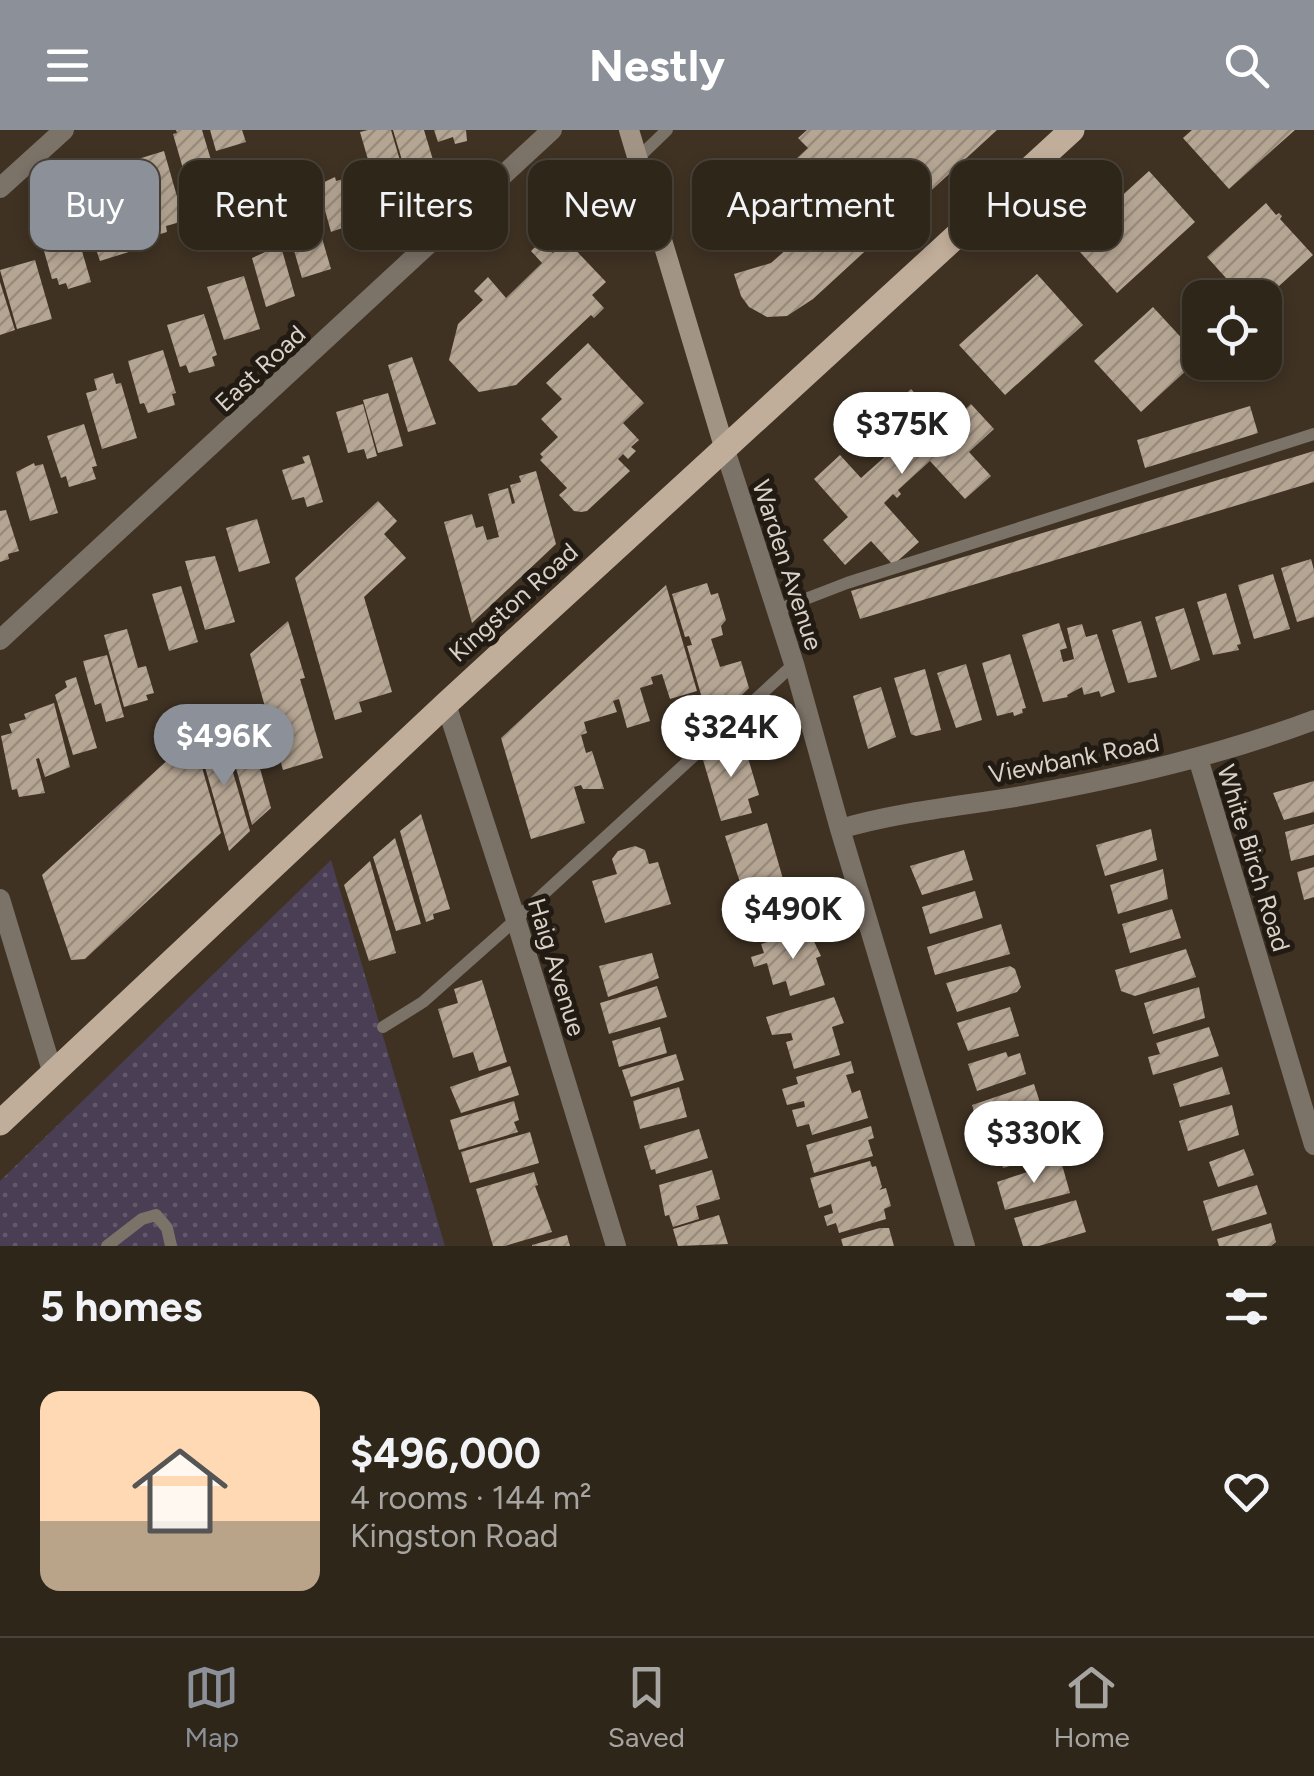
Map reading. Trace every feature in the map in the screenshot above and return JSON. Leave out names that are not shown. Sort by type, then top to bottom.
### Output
[{"type":"main road","name":"Warden Avenue","points":[[629,130],[725,450]]},
{"type":"main road","name":"Kingston Road","points":[[0,1123],[446,704],[1072,130]]},
{"type":"street","points":[[0,188],[64,130]]},
{"type":"street","name":"East Road","points":[[0,640],[552,130]]},
{"type":"street","name":"Warden Avenue","points":[[725,450],[794,664],[966,1246]]},
{"type":"street","name":"Haig Avenue","points":[[446,704],[616,1246]]},
{"type":"street","name":"Viewbank Road","points":[[840,829],[879,818],[1112,779],[1198,758],[1314,720]]},
{"type":"street","name":"White Birch Road","points":[[1198,758],[1314,1144]]},
{"type":"street","points":[[0,899],[53,1074]]},
{"type":"lane","points":[[637,159],[667,130]]},
{"type":"lane","points":[[777,610],[863,578],[1314,434]]},
{"type":"lane","points":[[383,1027],[423,1002],[516,920],[794,664]]},
{"type":"lane","points":[[108,1246],[142,1219],[156,1215],[167,1228],[171,1246]]},
{"type":"shaded area","points":[[331,860],[445,1246],[0,1246],[0,1181]]},
{"type":"building","points":[[176,130],[202,130],[211,160],[181,160],[173,134]]},
{"type":"building","points":[[210,130],[242,130],[246,142],[216,151]]},
{"type":"building","points":[[391,130],[400,160],[368,160],[360,132]]},
{"type":"building","points":[[393,130],[424,130],[433,160],[402,160]]},
{"type":"building","points":[[434,130],[466,130],[467,141],[455,144],[453,137],[438,142]]},
{"type":"building","points":[[807,130],[997,130],[964,160],[950,160],[950,173],[930,192],[930,160],[795,160],[808,148],[798,138]]},
{"type":"building","points":[[1192,130],[1295,130],[1229,189],[1183,138]]},
{"type":"building","points":[[164,151],[179,204],[179,222],[166,226],[167,232],[159,234],[159,160],[135,160]]},
{"type":"building","points":[[1149,171],[1195,222],[1117,293],[1078,250],[1122,250],[1122,196]]},
{"type":"building","points":[[335,177],[336,181],[343,179],[343,228],[331,232],[323,203],[323,183]]},
{"type":"building","points":[[1266,203],[1276,215],[1282,216],[1280,219],[1313,255],[1282,283],[1282,280],[1228,280],[1207,257]]},
{"type":"building","points":[[323,241],[331,269],[302,278],[294,250],[323,250]]},
{"type":"building","points":[[44,250],[82,250],[91,282],[68,289],[66,283],[59,285],[57,278],[52,279]]},
{"type":"building","points":[[96,250],[135,250],[100,261]]},
{"type":"building","points":[[270,250],[282,250],[295,296],[266,307],[252,258]]},
{"type":"building","points":[[576,250],[606,282],[592,295],[604,308],[594,318],[591,315],[516,385],[479,392],[449,360],[458,324],[483,300],[474,291],[488,277],[506,298],[542,263],[531,251]]},
{"type":"building","points":[[786,250],[866,250],[813,299],[787,316],[767,317],[749,307],[734,274],[771,263]]},
{"type":"building","points":[[35,260],[52,319],[17,329],[0,270]]},
{"type":"building","points":[[1037,274],[1083,325],[1005,395],[959,345]]},
{"type":"building","points":[[244,276],[260,329],[224,340],[207,287]]},
{"type":"building","points":[[0,282],[15,330],[0,335]]},
{"type":"building","points":[[1153,307],[1182,338],[1182,374],[1141,412],[1094,361]]},
{"type":"building","points":[[204,314],[217,355],[212,357],[215,366],[189,373],[186,365],[180,367],[167,325]]},
{"type":"building","points":[[588,343],[644,403],[623,423],[639,440],[631,447],[636,451],[628,459],[623,454],[618,459],[630,471],[587,511],[581,512],[574,511],[559,495],[567,488],[540,460],[540,454],[558,437],[541,419],[562,399],[546,383]]},
{"type":"building","points":[[163,350],[176,393],[172,394],[175,405],[148,413],[144,403],[140,404],[128,361]]},
{"type":"building","points":[[412,357],[436,424],[408,432],[388,365]]},
{"type":"building","points":[[113,373],[116,384],[121,383],[137,438],[102,449],[86,393],[97,390],[94,379]]},
{"type":"building","points":[[911,389],[946,427],[971,404],[994,429],[969,452],[991,476],[965,499],[930,461],[898,490],[901,494],[897,498],[893,494],[884,503],[919,542],[893,565],[871,541],[845,565],[823,540],[848,517],[814,479],[840,455],[861,478],[908,436],[886,412]]},
{"type":"building","points":[[388,393],[403,446],[378,453],[363,400]]},
{"type":"building","points":[[363,404],[377,456],[367,459],[364,449],[348,453],[336,412]]},
{"type":"building","points":[[1250,406],[1258,433],[1145,468],[1137,440]]},
{"type":"building","points":[[84,424],[97,466],[92,467],[96,479],[69,487],[66,476],[61,478],[47,436]]},
{"type":"building","points":[[1314,451],[1314,482],[860,619],[851,591]]},
{"type":"building","points":[[309,455],[323,502],[307,507],[304,497],[292,500],[282,470],[305,463],[302,457]]},
{"type":"building","points":[[34,463],[43,464],[58,513],[30,521],[16,472]]},
{"type":"building","points":[[536,471],[556,544],[472,623],[444,522],[472,514],[476,528],[483,526],[487,540],[499,537],[488,494],[508,488],[512,504],[515,503],[510,485],[521,482],[519,476]]},
{"type":"building","points":[[378,501],[397,521],[384,534],[406,558],[364,597],[392,692],[359,702],[362,712],[335,720],[295,578]]},
{"type":"building","points":[[6,510],[19,551],[0,562],[0,511]]},
{"type":"building","points":[[257,519],[270,563],[239,572],[226,528]]},
{"type":"building","points":[[215,556],[235,622],[205,630],[185,561]]},
{"type":"building","points":[[1311,559],[1314,617],[1297,622],[1281,568]]},
{"type":"building","points":[[1273,574],[1290,629],[1254,639],[1238,585]]},
{"type":"building","points":[[707,583],[711,595],[718,593],[726,620],[721,626],[723,635],[711,639],[720,667],[741,661],[749,688],[710,726],[687,646],[692,645],[689,636],[685,637],[672,594]]},
{"type":"building","points":[[666,585],[697,691],[670,699],[662,674],[651,677],[653,684],[640,688],[650,721],[627,728],[619,699],[613,701],[617,712],[584,722],[587,733],[581,735],[586,753],[592,751],[604,789],[574,787],[585,823],[531,839],[501,738]]},
{"type":"building","points":[[181,586],[198,642],[169,651],[152,594]]},
{"type":"building","points":[[1226,593],[1241,644],[1237,645],[1239,650],[1213,655],[1197,602]]},
{"type":"building","points":[[1184,608],[1200,660],[1171,670],[1155,617]]},
{"type":"building","points":[[288,621],[323,758],[283,770],[250,654]]},
{"type":"building","points":[[1141,621],[1157,677],[1128,683],[1112,630]]},
{"type":"building","points":[[1059,623],[1067,648],[1060,650],[1063,662],[1074,659],[1067,628],[1082,624],[1086,637],[1097,634],[1115,692],[1101,697],[1099,691],[1084,695],[1082,687],[1068,697],[1043,702],[1022,635]]},
{"type":"building","points":[[127,629],[138,668],[146,666],[154,693],[146,695],[148,700],[124,707],[104,635]]},
{"type":"building","points":[[1010,654],[1026,708],[1014,716],[1013,712],[997,716],[982,663]]},
{"type":"building","points":[[107,655],[124,717],[106,722],[101,703],[95,705],[83,661]]},
{"type":"building","points":[[966,664],[982,720],[956,728],[937,673]]},
{"type":"building","points":[[925,669],[941,730],[916,736],[911,734],[894,678]]},
{"type":"building","points":[[76,677],[97,748],[73,755],[55,695],[67,687],[65,681]]},
{"type":"building","points":[[881,687],[896,737],[868,749],[853,696]]},
{"type":"building","points":[[54,703],[70,767],[45,777],[39,758],[36,759],[45,793],[19,797],[17,789],[12,790],[1,736],[12,733],[9,724],[26,719],[24,714]]},
{"type":"building","points":[[214,734],[216,741],[223,738],[250,831],[229,851],[197,739]]},
{"type":"building","points":[[743,741],[759,795],[748,799],[752,813],[721,821],[701,753]]},
{"type":"building","points":[[184,745],[201,764],[221,833],[85,959],[71,960],[42,875]]},
{"type":"building","points":[[256,754],[271,808],[252,825],[234,761]]},
{"type":"building","points":[[1314,781],[1314,812],[1284,820],[1273,793]]},
{"type":"building","points":[[421,814],[450,909],[433,914],[434,919],[426,922],[400,831]]},
{"type":"building","points":[[767,823],[783,879],[777,881],[781,893],[747,904],[725,836]]},
{"type":"building","points":[[1314,824],[1314,855],[1291,861],[1285,832]]},
{"type":"building","points":[[1151,829],[1157,860],[1105,876],[1096,845]]},
{"type":"building","points":[[395,838],[421,924],[396,931],[373,857]]},
{"type":"building","points":[[635,846],[645,850],[649,864],[658,862],[671,904],[605,923],[592,881],[617,874],[612,859],[618,851]]},
{"type":"building","points":[[964,850],[973,880],[922,895],[910,866]]},
{"type":"building","points":[[370,861],[396,953],[369,961],[344,885]]},
{"type":"building","points":[[1314,867],[1314,897],[1304,900],[1297,872]]},
{"type":"building","points":[[1163,869],[1168,899],[1118,914],[1110,885]]},
{"type":"building","points":[[975,891],[983,918],[930,934],[922,907]]},
{"type":"building","points":[[805,893],[813,921],[758,937],[756,928],[748,931],[745,922],[753,919],[750,909]]},
{"type":"building","points":[[1172,909],[1181,938],[1130,953],[1122,924]]},
{"type":"building","points":[[1001,924],[1010,954],[935,975],[927,947]]},
{"type":"building","points":[[808,929],[821,956],[816,958],[825,985],[790,996],[786,981],[773,985],[767,963],[754,967],[751,957],[764,953],[761,944]]},
{"type":"building","points":[[1186,949],[1196,977],[1135,996],[1121,991],[1115,970]]},
{"type":"building","points":[[652,953],[659,978],[608,997],[599,966]]},
{"type":"building","points":[[1010,966],[1015,969],[1021,987],[1017,992],[957,1012],[946,983]]},
{"type":"building","points":[[482,980],[507,1062],[479,1071],[473,1052],[453,1058],[438,1009],[458,1003],[454,989]]},
{"type":"building","points":[[657,986],[667,1017],[609,1034],[600,1003]]},
{"type":"building","points":[[1199,987],[1205,1018],[1153,1034],[1144,1003]]},
{"type":"building","points":[[834,997],[844,1023],[832,1027],[840,1055],[794,1069],[786,1042],[793,1040],[791,1033],[772,1035],[766,1017]]},
{"type":"building","points":[[1010,1007],[1019,1036],[968,1051],[957,1023]]},
{"type":"building","points":[[660,1027],[667,1053],[619,1067],[612,1041]]},
{"type":"building","points":[[1209,1027],[1219,1056],[1153,1075],[1148,1057],[1160,1054],[1156,1043]]},
{"type":"building","points":[[1006,1052],[1008,1057],[1020,1053],[1026,1074],[977,1091],[968,1064]]},
{"type":"building","points":[[676,1054],[684,1080],[631,1097],[622,1070]]},
{"type":"building","points":[[851,1061],[854,1073],[846,1075],[852,1093],[860,1090],[868,1118],[812,1135],[809,1124],[797,1127],[792,1110],[805,1107],[804,1101],[787,1105],[782,1089],[798,1084],[796,1077]]},
{"type":"building","points":[[510,1066],[519,1095],[461,1113],[450,1087]]},
{"type":"building","points":[[1222,1067],[1230,1094],[1180,1107],[1173,1084]]},
{"type":"building","points":[[1034,1084],[1044,1115],[980,1132],[972,1105]]},
{"type":"building","points":[[679,1087],[687,1117],[640,1129],[633,1101]]},
{"type":"building","points":[[514,1101],[518,1132],[459,1150],[450,1120]]},
{"type":"building","points":[[1232,1105],[1239,1135],[1188,1151],[1179,1121]]},
{"type":"building","points":[[871,1126],[874,1138],[868,1140],[873,1156],[814,1173],[806,1145]]},
{"type":"building","points":[[699,1129],[708,1158],[656,1174],[655,1169],[651,1170],[644,1146]]},
{"type":"building","points":[[1030,1131],[1040,1157],[1003,1168],[995,1143]]},
{"type":"building","points":[[530,1132],[539,1163],[470,1183],[461,1152]]},
{"type":"building","points":[[1244,1149],[1254,1175],[1218,1187],[1209,1162]]},
{"type":"building","points":[[870,1161],[872,1167],[876,1166],[882,1187],[879,1190],[886,1188],[891,1206],[884,1209],[886,1219],[839,1233],[836,1223],[827,1226],[824,1216],[833,1213],[831,1204],[819,1208],[810,1178]]},
{"type":"building","points":[[1061,1161],[1070,1193],[1005,1210],[997,1182]]},
{"type":"building","points":[[712,1170],[720,1199],[696,1206],[699,1219],[673,1227],[669,1215],[665,1216],[659,1185]]},
{"type":"building","points":[[534,1172],[538,1185],[535,1186],[552,1232],[493,1246],[476,1189]]},
{"type":"building","points":[[1257,1185],[1267,1214],[1212,1231],[1203,1201]]},
{"type":"building","points":[[1076,1200],[1086,1232],[1039,1246],[1023,1246],[1014,1218]]},
{"type":"building","points":[[719,1215],[728,1244],[678,1246],[673,1229]]},
{"type":"building","points":[[1271,1223],[1276,1242],[1271,1246],[1219,1246],[1217,1239]]},
{"type":"building","points":[[889,1228],[894,1246],[843,1246],[841,1239]]},
{"type":"building","points":[[567,1235],[570,1246],[532,1246],[532,1245]]}]
